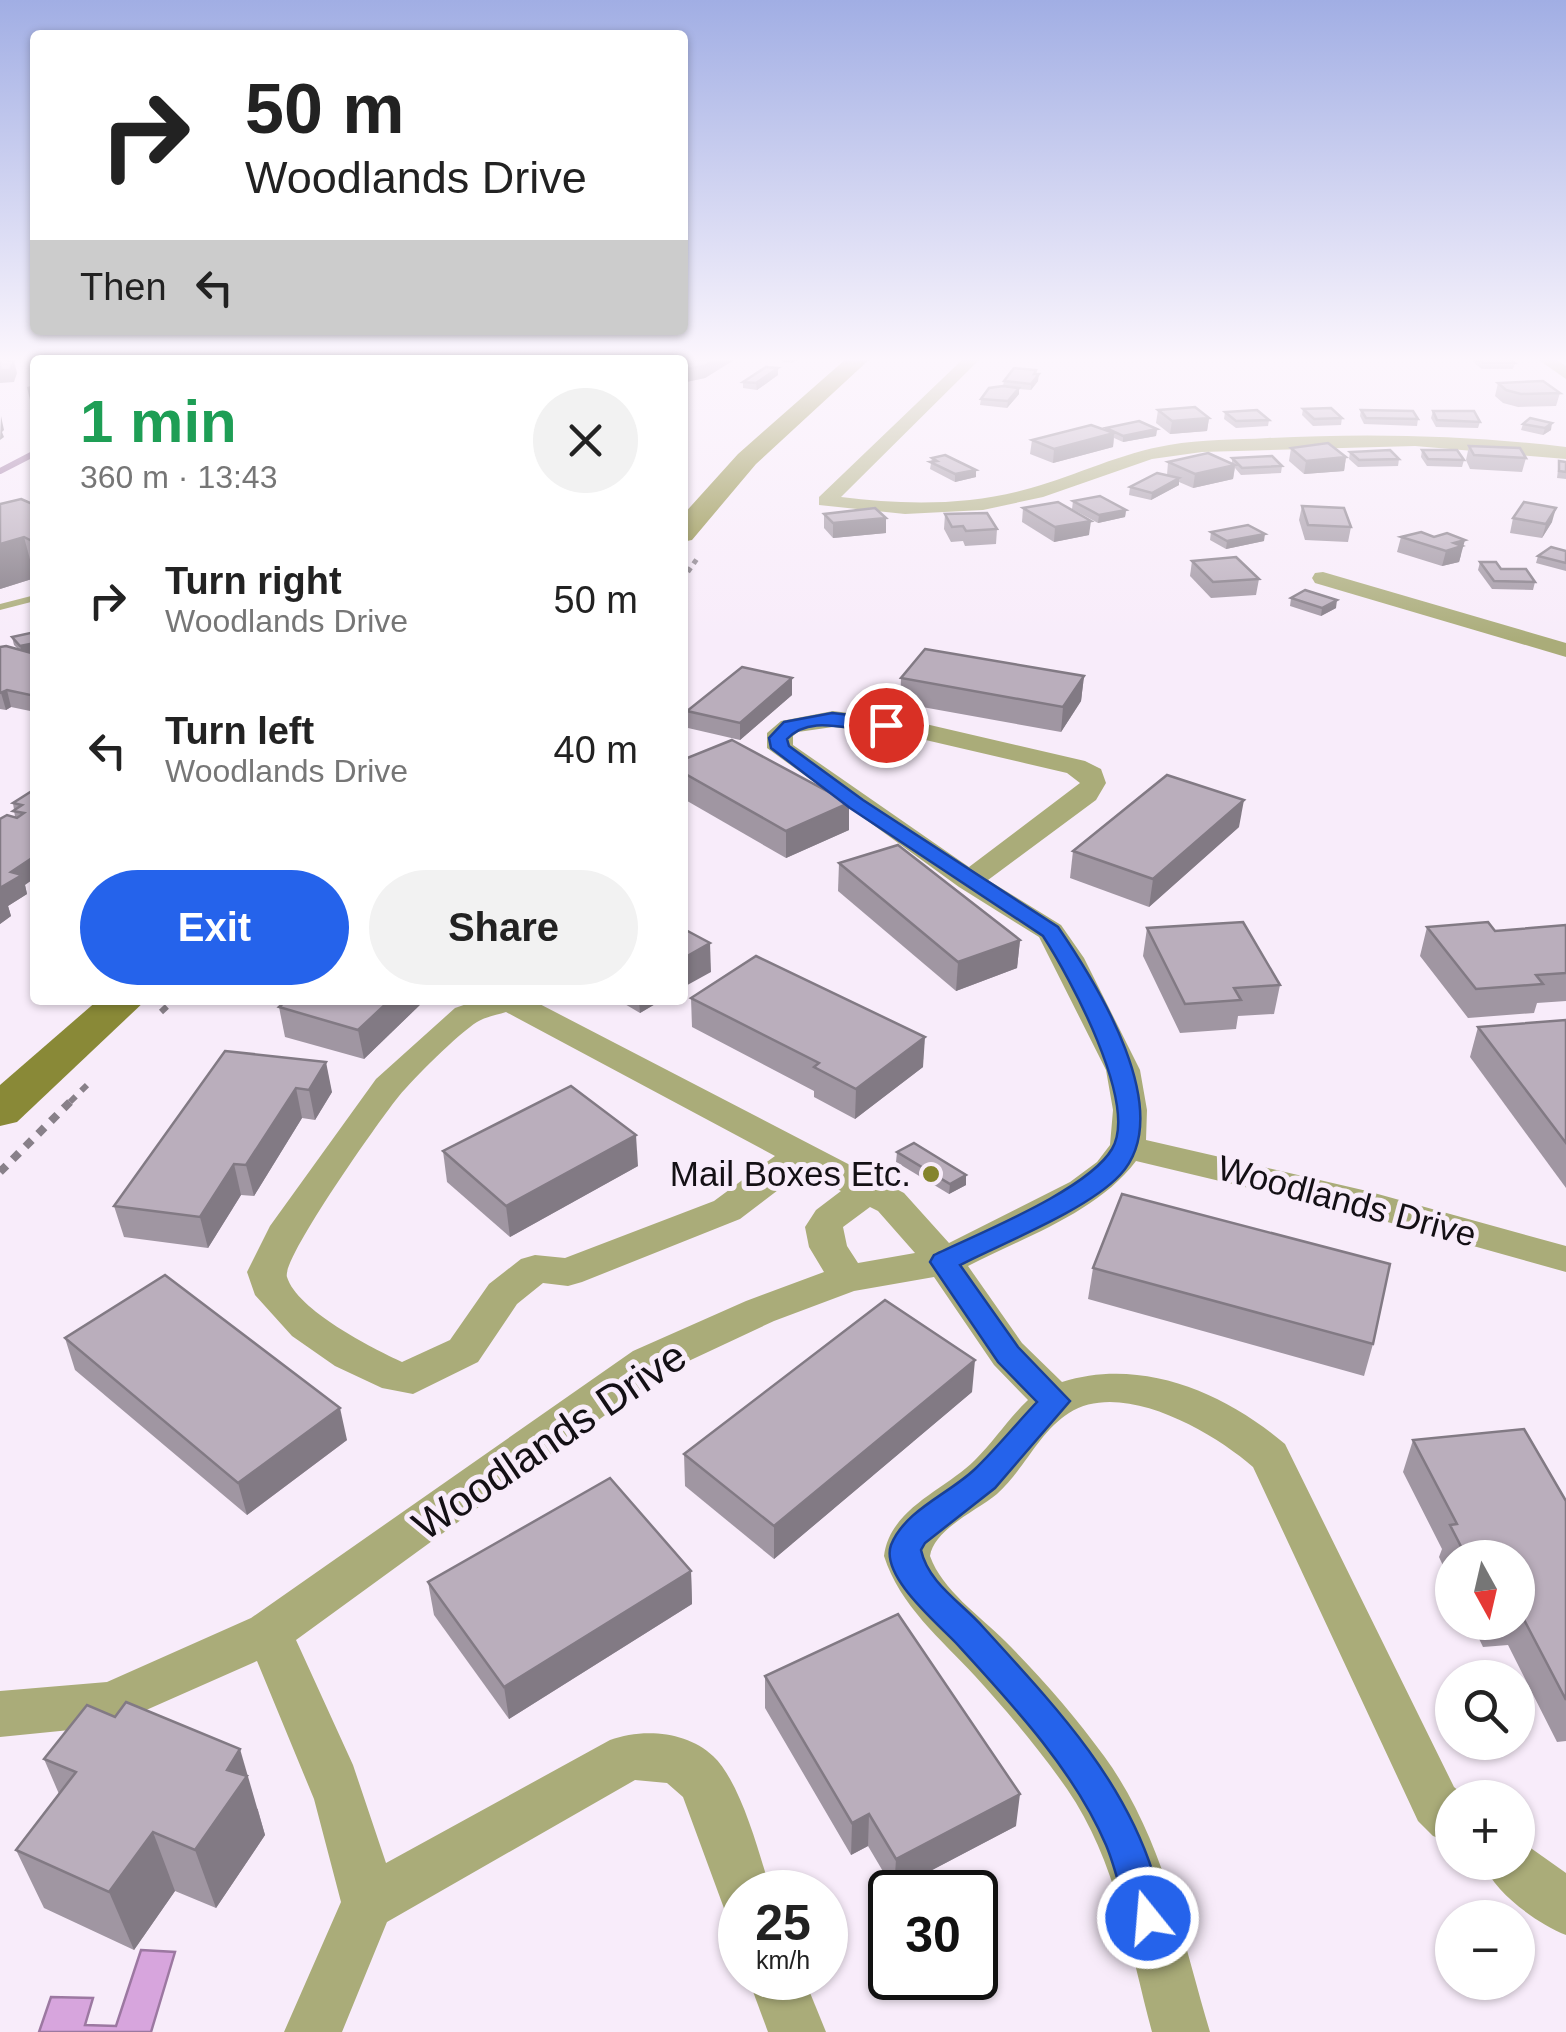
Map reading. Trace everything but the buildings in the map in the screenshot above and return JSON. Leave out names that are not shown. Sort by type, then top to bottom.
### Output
[{"type":"street","points":[[688,527],[754,453]]},
{"type":"street","points":[[876,453],[826,502],[906,510],[958,509],[1033,494],[1159,453]]},
{"type":"street","points":[[1323,578],[1564,648]]},
{"type":"street","points":[[969,881],[1086,794],[1093,783],[1092,775],[1076,767],[855,719],[811,722],[790,726],[780,733],[780,748],[969,881],[1050,931],[1068,958],[1123,1070],[1130,1110],[1128,1147]]},
{"type":"street","points":[[488,1005],[466,1015],[388,1088],[277,1244],[266,1272],[268,1284],[306,1326],[349,1355],[397,1377],[413,1378],[464,1351],[503,1294],[534,1269],[568,1272],[727,1210],[800,1155]]},
{"type":"street","points":[[509,1005],[891,1202],[944,1262],[1008,1354],[1055,1401]]},
{"type":"street","points":[[0,1111],[139,1009]]},
{"type":"street","name":"Woodlands Drive","points":[[0,1714],[110,1704],[268,1633],[648,1362],[760,1311],[848,1278],[944,1262],[1082,1191],[1110,1170],[1128,1147],[1312,1190],[1566,1259]]},
{"type":"street","points":[[848,1278],[825,1246],[822,1229],[825,1220],[868,1190]]},
{"type":"street","points":[[1182,2032],[1125,1843],[1101,1797],[1067,1748],[923,1588],[908,1565],[905,1550],[914,1534],[984,1480],[1055,1401],[1122,1387],[1149,1392],[1236,1428],[1270,1456],[1435,1802]]},
{"type":"street","points":[[268,1633],[314,1729],[359,1853],[368,1903],[313,2032]]},
{"type":"street","points":[[368,1903],[628,1757],[651,1755],[678,1762],[701,1778],[736,1870]]},
{"type":"street","points":[[1531,1880],[1566,1908]]},
{"type":"street","points":[[785,2000],[797,2032]]},
{"type":"lane","points":[[0,607],[30,599]]},
{"type":"path","points":[[0,1172],[98,1074]]},
{"type":"shaded area","points":[[141,1950],[175,1952],[151,2032],[39,2032],[51,1997],[93,1998],[85,2025],[116,2026]]},
{"type":"waterway","points":[[0,471],[30,456]]},
{"type":"place","name":"Mail Boxes Etc.","points":[[931,1174]]},
{"type":"route","points":[[886,725],[832,719],[790,726],[778,738],[780,748],[857,804],[1050,931],[1068,958],[1123,1070],[1130,1110],[1128,1147],[1110,1170],[1082,1191],[944,1262],[1008,1354],[1055,1401],[984,1480],[914,1534],[905,1550],[908,1565],[923,1588],[1067,1748],[1101,1797],[1125,1843],[1148,1918]]}]
